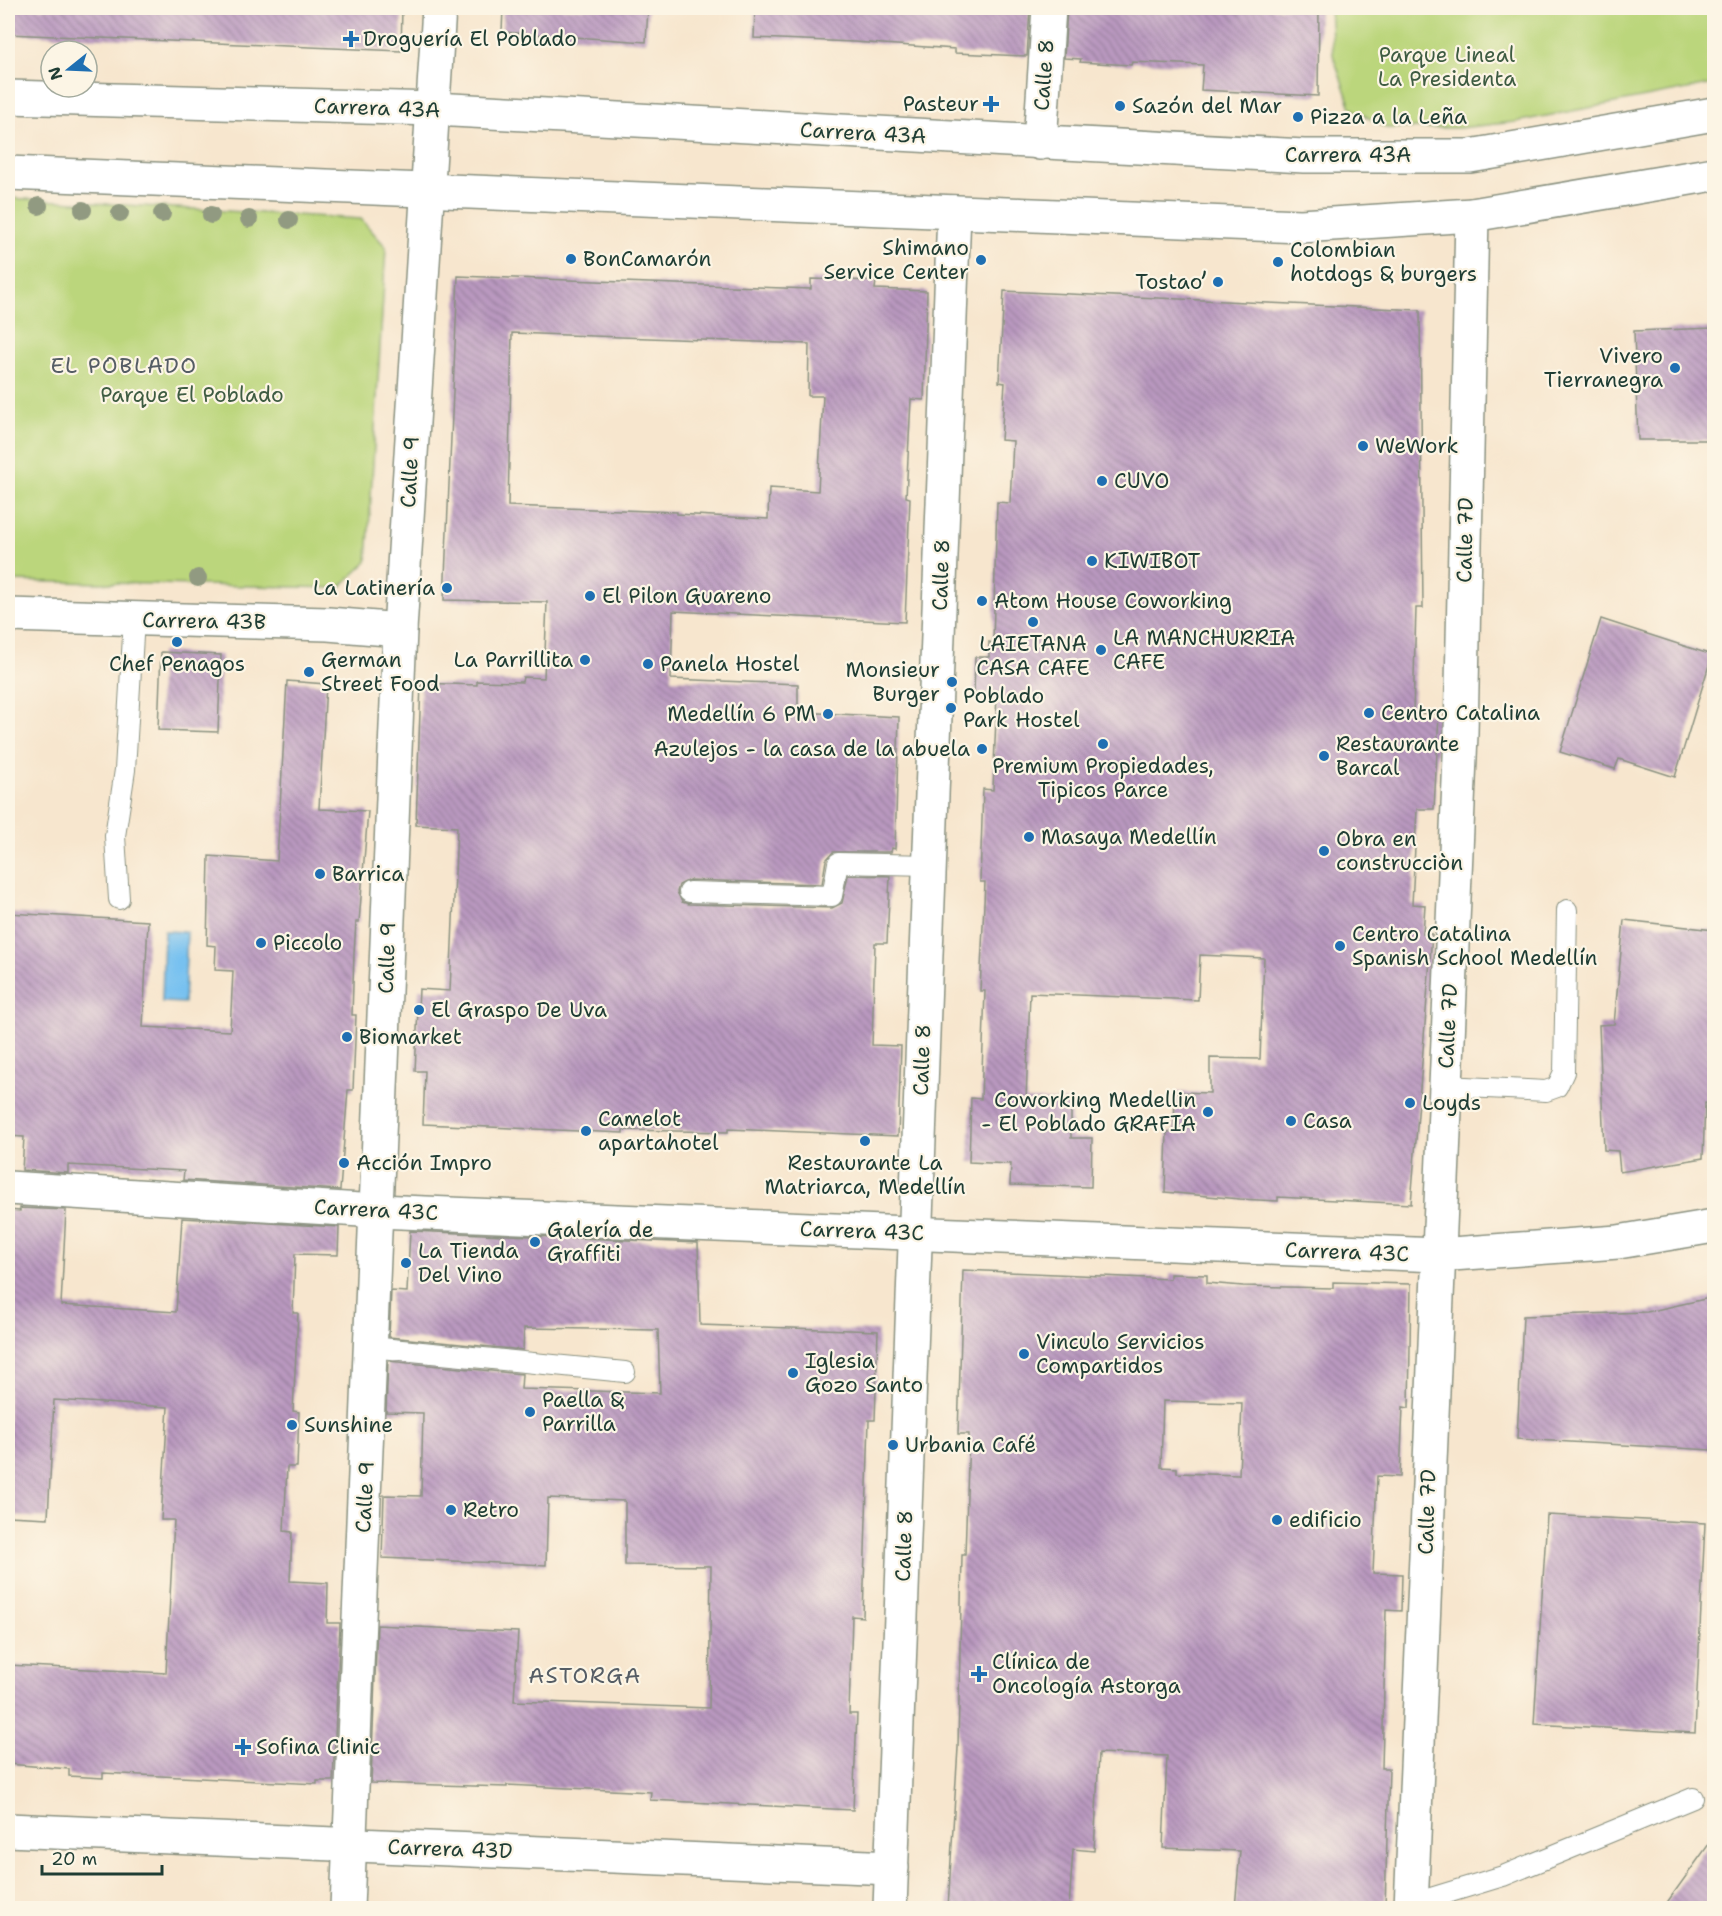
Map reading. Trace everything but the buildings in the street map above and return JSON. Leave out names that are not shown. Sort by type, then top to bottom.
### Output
[{"type":"street","name":"Calle 9","points":[[346,1908],[400,630],[422,246],[434,109],[439,8]]},
{"type":"street","name":"Calle 8","points":[[1040,143],[1049,8]]},
{"type":"street","name":"Carrera 43A","points":[[8,97],[434,109],[1304,156],[1470,156],[1714,114]]},
{"type":"street","points":[[8,173],[1300,226],[1472,215],[1714,174]]},
{"type":"street","name":"Calle 8","points":[[890,1908],[954,212]]},
{"type":"street","name":"Calle 7D","points":[[1411,1906],[1461,734],[1472,215]]},
{"type":"street","name":"Carrera 43B","points":[[8,615],[328,624],[400,630]]},
{"type":"street","name":"Carrera 43C","points":[[8,1188],[377,1211],[1438,1255],[1618,1242],[1714,1226]]},
{"type":"street","name":"Carrera 43D","points":[[8,1830],[892,1868]]},
{"type":"lane","points":[[119,899],[115,836],[125,770],[134,619]]},
{"type":"lane","points":[[689,892],[832,896],[838,863],[930,865]]},
{"type":"lane","points":[[1445,1086],[1546,1091],[1557,1087],[1564,1072],[1567,910]]},
{"type":"lane","points":[[371,1347],[625,1372]]},
{"type":"lane","points":[[1411,1906],[1503,1876],[1693,1798]]},
{"type":"green space","name":"Parque Lineal La Presidenta","points":[[1330,8],[1714,8],[1714,84],[1515,122],[1459,128],[1386,128],[1351,108],[1333,55]]},
{"type":"green space","name":"Parque El Poblado","points":[[8,198],[361,219],[386,247],[367,562],[339,588],[8,581]]},
{"type":"water","points":[[164,931],[187,932],[184,1003],[162,1002]]},
{"type":"place","name":"Droguería El Poblado","points":[[351,39]]},
{"type":"place","name":"Pasteur","points":[[991,104]]},
{"type":"place","name":"Sazón del Mar","points":[[1120,106]]},
{"type":"place","name":"Pizza a la Leña","points":[[1298,117]]},
{"type":"place","name":"BonCamarón","points":[[571,259]]},
{"type":"place","name":"Shimano Service Center","points":[[981,260]]},
{"type":"place","name":"Colombian hotdogs & burgers","points":[[1278,262]]},
{"type":"place","name":"Tostao’","points":[[1218,282]]},
{"type":"place","name":"Vivero Tierranegra","points":[[1675,368]]},
{"type":"place","name":"WeWork","points":[[1363,446]]},
{"type":"place","name":"CUVO","points":[[1102,481]]},
{"type":"place","name":"KIWIBOT","points":[[1092,561]]},
{"type":"place","name":"La Latinería","points":[[447,588]]},
{"type":"place","name":"El Pilon Guareno","points":[[590,596]]},
{"type":"place","name":"Atom House Coworking","points":[[982,601]]},
{"type":"place","name":"LAIETANA CASA CAFE","points":[[1033,622]]},
{"type":"place","name":"Chef Penagos","points":[[177,642]]},
{"type":"place","name":"LA MANCHURRIA CAFE","points":[[1101,650]]},
{"type":"place","name":"La Parrillita","points":[[585,660]]},
{"type":"place","name":"Panela Hostel","points":[[648,664]]},
{"type":"place","name":"German Street Food","points":[[309,672]]},
{"type":"place","name":"Monsieur Burger","points":[[952,682]]},
{"type":"place","name":"Poblado Park Hostel","points":[[951,708]]},
{"type":"place","name":"Centro Catalina","points":[[1369,713]]},
{"type":"place","name":"Medellín 6 PM","points":[[828,714]]},
{"type":"place","name":"Premium Propiedades, Tipicos Parce","points":[[1103,744]]},
{"type":"place","name":"Azulejos - la casa de la abuela","points":[[982,749]]},
{"type":"place","name":"Restaurante Barcal","points":[[1324,756]]},
{"type":"place","name":"Masaya Medellín","points":[[1029,837]]},
{"type":"place","name":"Obra en construcciòn","points":[[1324,851]]},
{"type":"place","name":"Barrica","points":[[320,874]]},
{"type":"place","name":"Piccolo","points":[[261,943]]},
{"type":"place","name":"Centro Catalina Spanish School Medellín","points":[[1340,946]]},
{"type":"place","name":"El Graspo De Uva","points":[[419,1010]]},
{"type":"place","name":"Biomarket","points":[[347,1037]]},
{"type":"place","name":"Loyds","points":[[1410,1103]]},
{"type":"place","name":"Coworking Medellin - El Poblado GRAFIA","points":[[1208,1112]]},
{"type":"place","name":"Casa","points":[[1291,1121]]},
{"type":"place","name":"Camelot apartahotel","points":[[586,1131]]},
{"type":"place","name":"Restaurante La Matriarca, Medellín","points":[[865,1141]]},
{"type":"place","name":"Acción Impro","points":[[344,1163]]},
{"type":"place","name":"Galería de Graffiti","points":[[535,1242]]},
{"type":"place","name":"La Tienda Del Vino","points":[[406,1263]]},
{"type":"place","name":"Vinculo Servicios Compartidos","points":[[1024,1354]]},
{"type":"place","name":"Iglesia Gozo Santo","points":[[793,1373]]},
{"type":"place","name":"Paella & Parrilla","points":[[530,1412]]},
{"type":"place","name":"Sunshine","points":[[292,1425]]},
{"type":"place","name":"Urbania Café","points":[[893,1445]]},
{"type":"place","name":"Retro","points":[[451,1510]]},
{"type":"place","name":"edificio","points":[[1277,1520]]},
{"type":"place","name":"Clínica de Oncología Astorga","points":[[979,1674]]},
{"type":"place","name":"Sofina Clinic","points":[[243,1747]]},
{"type":"district","name":"EL POBLADO","points":[[124,365]]},
{"type":"district","name":"ASTORGA","points":[[585,1675]]}]
